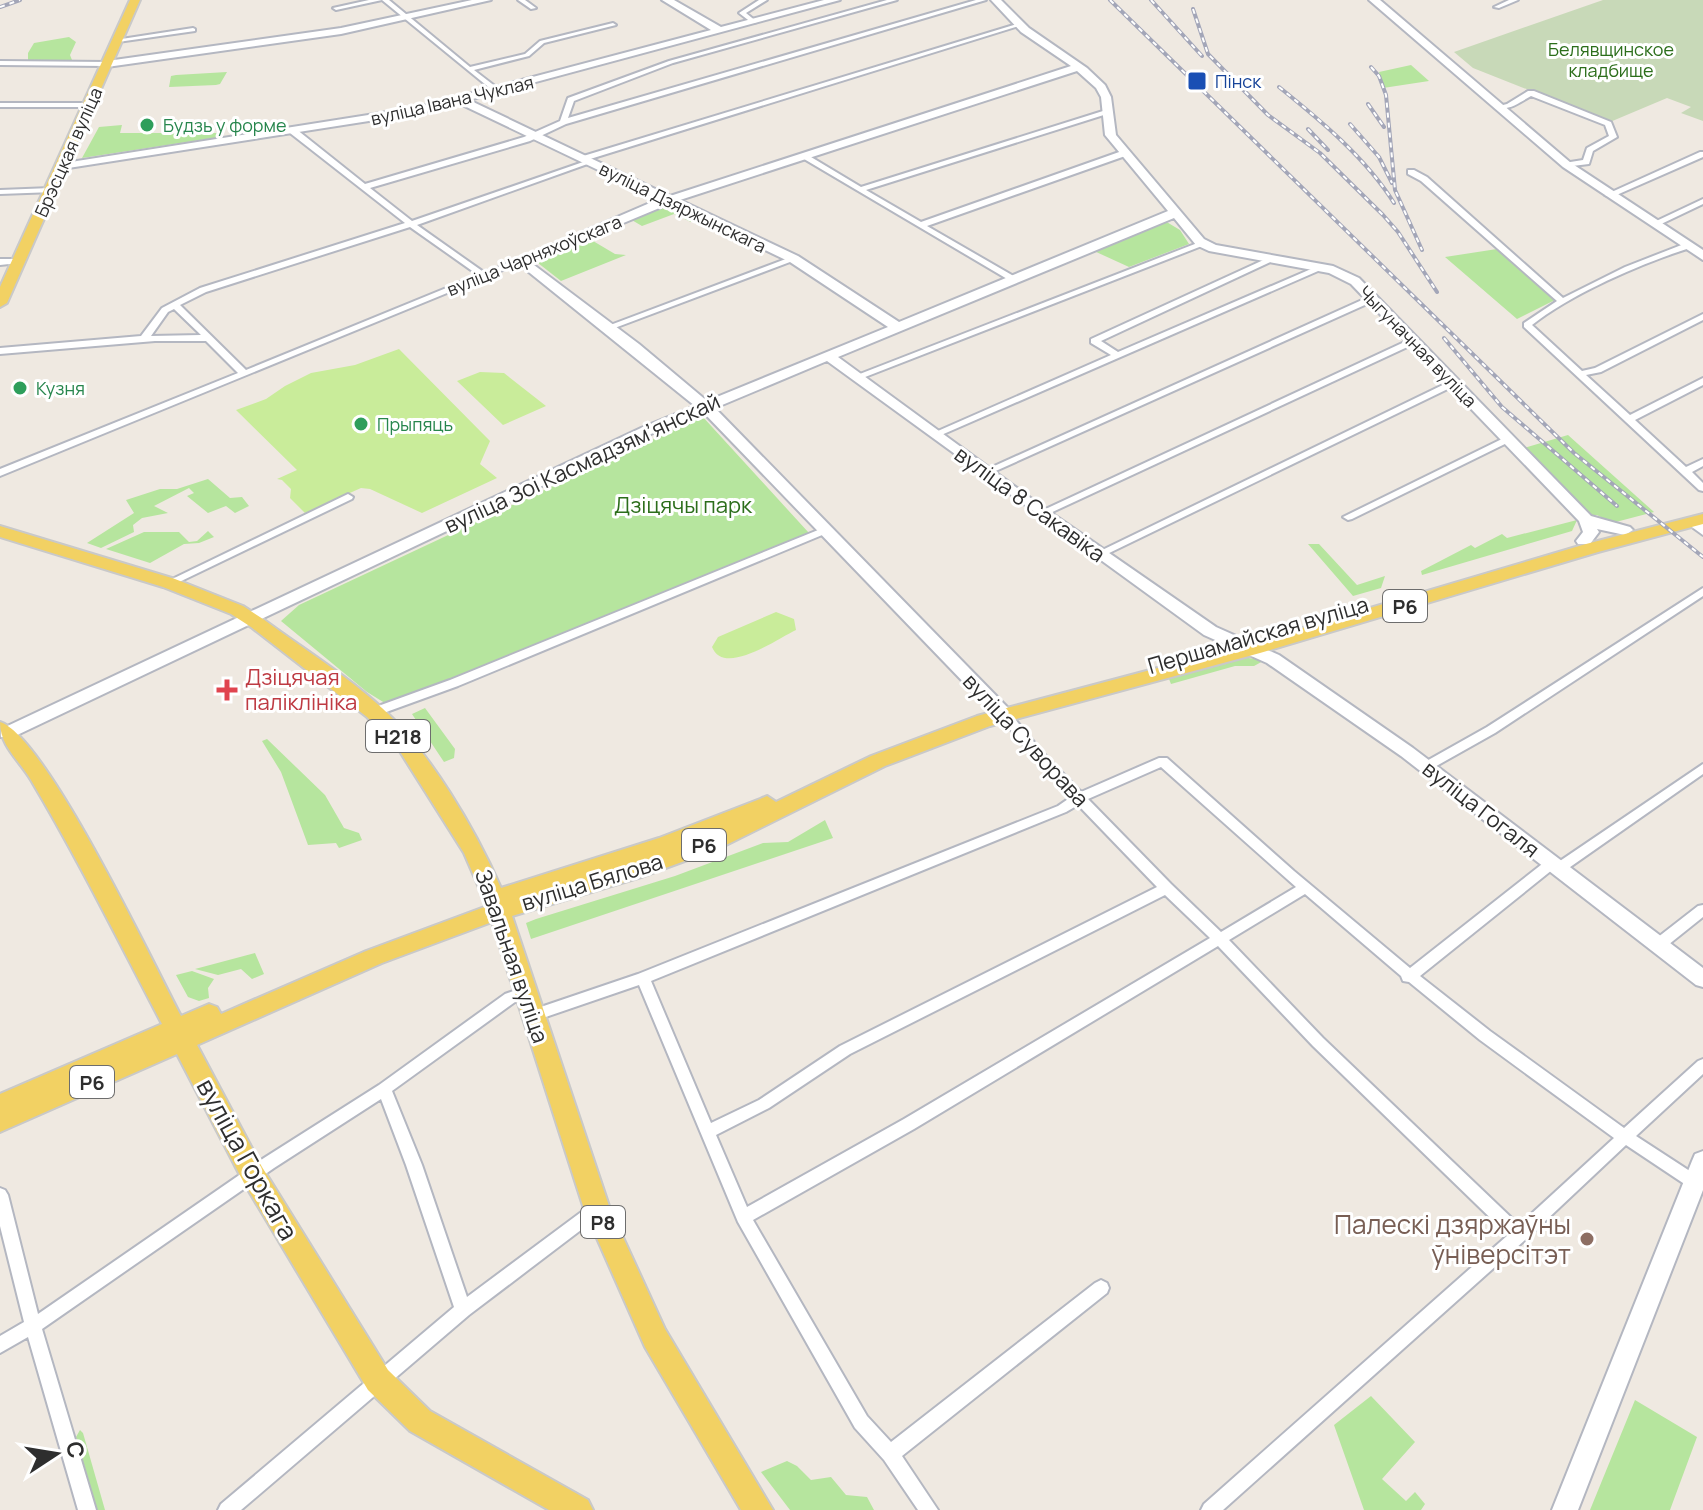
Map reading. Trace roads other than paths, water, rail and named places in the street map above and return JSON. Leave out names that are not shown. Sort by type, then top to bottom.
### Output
[{"type":"main road","name":"Брэсцкая вуліца","points":[[0,303],[135,0]]},
{"type":"main road","name":"Першамайская вуліца","points":[[1412,597],[1625,530],[1700,520]]},
{"type":"main road","name":"Першамайская вуліца","points":[[1001,710],[1246,646],[1412,597],[1700,520]]},
{"type":"main road","name":"Завальная вуліца","points":[[0,531],[169,583],[237,610],[374,712],[413,754],[474,851],[497,905],[597,1209],[655,1338],[758,1510]]},
{"type":"main road","name":"вуліца Бялова","points":[[0,1121],[381,940],[497,905],[720,824],[895,742],[1001,710]]},
{"type":"main road","name":"вуліца Горкага","points":[[2,733],[30,761],[76,838],[253,1175],[378,1380],[420,1421],[578,1510]]},
{"type":"main road","name":"вуліца Бялова","points":[[0,1105],[180,1035]]},
{"type":"street","points":[[336,8],[382,0],[497,92]]},
{"type":"street","points":[[0,63],[107,64],[266,43],[407,19],[486,0]]},
{"type":"street","points":[[521,0],[533,8]]},
{"type":"street","points":[[667,0],[720,31]]},
{"type":"street","points":[[754,22],[742,13],[764,0]]},
{"type":"street","name":"вуліца Івана Чуклая","points":[[62,166],[380,118],[462,101],[835,0]]},
{"type":"street","points":[[563,122],[571,100],[671,62],[894,0]]},
{"type":"street","points":[[364,187],[531,135],[563,122],[983,0]]},
{"type":"street","points":[[857,377],[1203,244],[1111,135],[1106,97],[1101,87],[1079,67],[1019,25],[996,0]]},
{"type":"street","points":[[1374,0],[1567,165],[1698,252]]},
{"type":"street","points":[[1497,7],[1515,0]]},
{"type":"street","points":[[805,8],[825,19]]},
{"type":"street","points":[[469,69],[527,55],[542,42],[613,25]]},
{"type":"street","points":[[143,340],[165,310],[203,290],[411,224],[586,160],[1019,25]]},
{"type":"street","points":[[118,40],[193,30]]},
{"type":"street","name":"вуліца Чарняхоўскага","points":[[0,473],[668,200],[1079,67]]},
{"type":"street","points":[[1499,107],[1509,106],[1531,93],[1608,124],[1613,137],[1590,150],[1586,162],[1567,165]]},
{"type":"street","name":"вуліца Дзяржынскага","points":[[462,101],[794,259],[897,327]]},
{"type":"street","points":[[0,105],[88,105]]},
{"type":"street","points":[[861,189],[1106,113]]},
{"type":"street","points":[[293,131],[411,224],[483,275]]},
{"type":"street","points":[[921,225],[1125,153]]},
{"type":"street","points":[[1609,195],[1703,154]]},
{"type":"street","points":[[803,156],[1014,280]]},
{"type":"street","points":[[1411,172],[1424,179],[1563,302]]},
{"type":"street","points":[[0,192],[51,190]]},
{"type":"street","points":[[1654,224],[1703,201]]},
{"type":"street","name":"вуліца Зоі Касмадзямʼянскай","points":[[2,733],[704,406],[1175,213]]},
{"type":"street","name":"Чыгуначная вуліца","points":[[1203,244],[1351,277],[1586,519],[1625,530]]},
{"type":"street","points":[[1698,252],[1653,258],[1563,302],[1527,325],[1703,488]]},
{"type":"street","points":[[609,327],[794,259]]},
{"type":"street","points":[[1116,355],[1094,341],[1273,259]]},
{"type":"street","points":[[0,262],[19,261]]},
{"type":"street","name":"вуліца Суворава","points":[[521,261],[609,327],[704,406],[937,649],[1001,710],[1040,757],[1166,888],[1220,939],[1318,1042],[1519,1235]]},
{"type":"street","points":[[936,434],[1321,268]]},
{"type":"street","points":[[986,472],[1365,302],[1374,301]]},
{"type":"street","points":[[174,304],[243,372]]},
{"type":"street","points":[[1578,374],[1598,370],[1703,317]]},
{"type":"street","points":[[0,351],[209,338]]},
{"type":"street","points":[[1042,513],[1413,341]]},
{"type":"street","name":"вуліца 8 Сакавіка","points":[[828,356],[1099,554],[1210,631],[1246,646]]},
{"type":"street","points":[[1628,420],[1703,381]]},
{"type":"street","points":[[1099,554],[1453,383]]},
{"type":"street","points":[[1348,517],[1508,439]]},
{"type":"street","points":[[1685,472],[1703,462]]},
{"type":"street","points":[[169,583],[348,497]]},
{"type":"street","points":[[1584,541],[1591,532],[1586,519]]},
{"type":"street","points":[[374,712],[454,683],[823,531]]},
{"type":"street","points":[[1427,766],[1491,730],[1703,591]]},
{"type":"street","name":"вуліца Гогаля","points":[[1246,646],[1273,659],[1427,766],[1703,979]]},
{"type":"street","points":[[0,1345],[33,1326],[384,1089],[510,998],[530,1003],[643,978],[1081,799],[1163,761],[1408,977],[1622,1137],[1698,1172],[1565,1510]]},
{"type":"street","points":[[1408,977],[1555,867],[1703,768]]},
{"type":"street","points":[[708,1132],[764,1104],[845,1050],[1166,888]]},
{"type":"street","points":[[743,1217],[909,1124],[1305,888]]},
{"type":"street","points":[[1658,945],[1703,910]]},
{"type":"street","points":[[643,978],[743,1217],[861,1422],[890,1454],[929,1510]]},
{"type":"street","points":[[1210,1510],[1519,1235],[1703,1065]]},
{"type":"street","points":[[384,1089],[414,1165],[463,1310]]},
{"type":"street","points":[[0,1195],[33,1326],[87,1510]]},
{"type":"street","points":[[227,1510],[463,1310],[597,1209]]},
{"type":"street","points":[[890,1454],[1101,1288]]},
{"type":"railway","points":[[0,7],[20,0]]},
{"type":"railway","points":[[1110,0],[1574,453],[1703,557]]},
{"type":"railway","points":[[1151,0],[1202,56]]},
{"type":"railway","points":[[1193,9],[1208,54],[1268,115],[1320,153],[1383,215],[1398,232],[1437,292]]},
{"type":"railway","points":[[1371,67],[1379,76],[1386,95],[1395,190],[1422,250]]},
{"type":"railway","points":[[1279,87],[1356,155],[1394,203]]},
{"type":"railway","points":[[1368,104],[1384,127]]},
{"type":"railway","points":[[1350,124],[1379,157],[1392,183]]},
{"type":"railway","points":[[1308,129],[1328,150]]},
{"type":"railway","points":[[1444,338],[1502,407],[1617,506]]},
{"type":"place","name":"Пінск","points":[[1197,81]]},
{"type":"place","name":"Будзь у форме","points":[[147,125]]},
{"type":"place","name":"Кузня","points":[[20,388]]},
{"type":"place","name":"Прыпяць","points":[[361,424]]},
{"type":"place","name":"Дзіцячая паліклініка","points":[[227,690]]},
{"type":"place","name":"Палескі дзяржаўны ўніверсітэт","points":[[1587,1239]]},
{"type":"park label","name":"Белявщинское кладбище","points":[[1611,59]]},
{"type":"park label","name":"Дзіцячы парк","points":[[683,505]]}]
